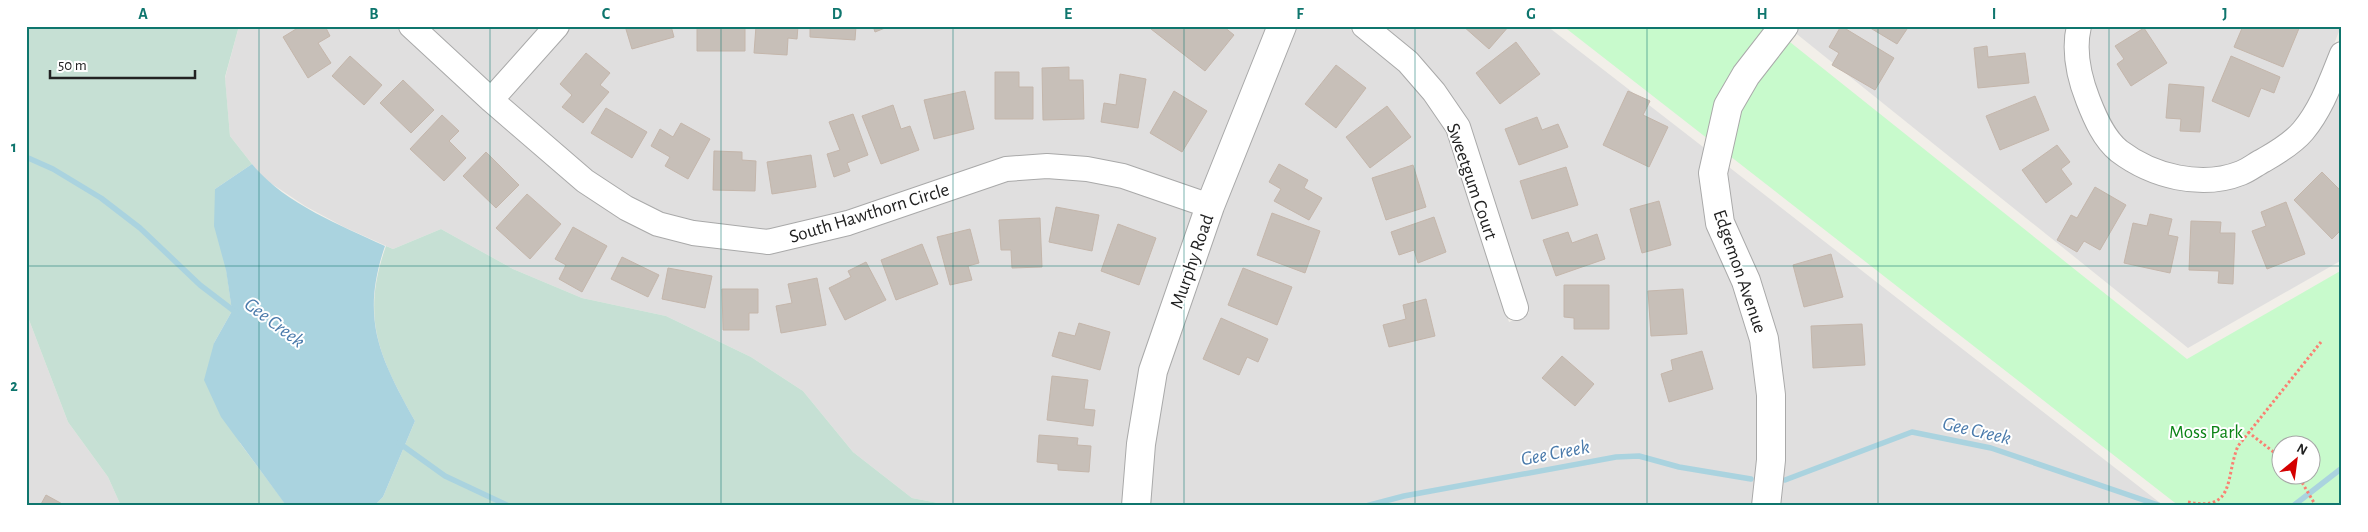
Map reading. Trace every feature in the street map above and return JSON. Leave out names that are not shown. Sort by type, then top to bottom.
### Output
[{"type":"street","name":"South Hawthorn Circle","points":[[411,26],[491,100],[585,182],[626,208],[658,224],[692,233],[768,242],[848,223],[1006,169],[1047,166],[1087,169],[1123,176],[1210,206]]},
{"type":"street","points":[[491,100],[557,26]]},
{"type":"street","name":"Murphy Road","points":[[1136,506],[1141,444],[1153,371],[1210,206],[1282,26]]},
{"type":"street","name":"Sweetgum Court","points":[[1364,26],[1408,62],[1434,92],[1458,127],[1516,308]]},
{"type":"street","name":"Edgemon Avenue","points":[[1766,506],[1771,460],[1771,403],[1764,339],[1746,281],[1720,223],[1713,173],[1728,106],[1746,75],[1784,26]]},
{"type":"street","points":[[2079,26],[2077,36],[2078,68],[2098,124],[2118,150],[2150,169],[2181,179],[2209,180],[2240,174],[2281,150],[2302,132],[2324,99],[2342,54]]},
{"type":"path","points":[[2188,502],[2201,505],[2213,504],[2223,497],[2229,485],[2234,456],[2248,432],[2322,342]]},
{"type":"path","points":[[2248,432],[2270,449]]},
{"type":"path","points":[[2303,484],[2316,506]]},
{"type":"shaded area","points":[[239,26],[395,26],[491,116],[579,191],[726,248],[1007,180],[1046,177],[1085,180],[1120,187],[1197,214],[1126,506],[954,506],[912,498],[853,452],[803,391],[751,357],[666,316],[582,298],[513,269],[441,229],[393,249],[344,227],[305,206],[263,178],[230,136],[225,78]]},
{"type":"shaded area","points":[[428,26],[543,26],[491,85]]},
{"type":"shaded area","points":[[570,26],[1271,26],[1205,193],[1089,158],[768,231],[696,222],[662,213],[632,198],[591,172],[506,98]]},
{"type":"shaded area","points":[[1293,26],[1346,26],[1400,71],[1426,99],[1448,133],[1509,322],[1529,313],[1466,120],[1381,26],[1547,26],[1707,150],[1736,286],[1754,342],[1761,397],[1756,506],[1147,506],[1163,373],[1220,209]]},
{"type":"shaded area","points":[[1796,26],[2069,26],[2074,93],[2088,130],[2113,160],[2146,179],[2179,190],[2210,191],[2241,185],[2342,81],[2342,260],[2188,348],[1793,31]]},
{"type":"shaded area","points":[[2089,26],[2341,26],[2315,94],[2295,124],[2276,142],[2237,163],[2209,169],[2183,168],[2155,158],[2125,141],[2107,118],[2088,65],[2087,36]]},
{"type":"shaded area","points":[[1725,164],[2164,506],[1776,506],[1780,470],[1730,219]]},
{"type":"shaded area","points":[[26,312],[68,422],[108,477],[121,506],[26,506]]},
{"type":"green space","points":[[26,26],[239,26],[225,77],[230,136],[252,164],[215,189],[232,311],[214,343],[240,443],[287,506],[121,506],[108,477],[68,422],[26,312]]},
{"type":"green space","name":"Moss Park","points":[[1563,26],[1770,26],[2187,359],[2342,270],[2342,506],[2179,506]]},
{"type":"green space","points":[[441,229],[513,269],[582,298],[666,316],[751,357],[803,391],[853,452],[912,498],[954,506],[374,506],[383,497],[415,421],[392,377],[378,337],[375,317],[375,295],[378,272],[386,246],[393,249]]},
{"type":"water","points":[[252,164],[265,178],[296,202],[385,246],[374,295],[374,317],[384,357],[392,377],[415,421],[383,497],[374,506],[285,504],[221,417],[204,380],[214,343],[232,311],[226,270],[214,226],[215,189]]},
{"type":"building","points":[[301,26],[325,26],[330,36],[318,43],[331,63],[308,78],[283,37]]},
{"type":"building","points":[[625,26],[671,26],[674,37],[632,49]]},
{"type":"building","points":[[697,26],[745,26],[745,51],[697,51]]},
{"type":"building","points":[[756,26],[798,26],[797,39],[788,38],[787,55],[754,53]]},
{"type":"building","points":[[810,26],[856,26],[855,40],[810,37]]},
{"type":"building","points":[[873,26],[890,26],[875,32]]},
{"type":"building","points":[[1153,26],[1223,26],[1234,35],[1205,71],[1151,29]]},
{"type":"building","points":[[1463,26],[1509,26],[1489,49]]},
{"type":"building","points":[[1841,26],[1894,58],[1875,90],[1832,65],[1839,53],[1829,47]]},
{"type":"building","points":[[1867,26],[1909,26],[1897,44]]},
{"type":"building","points":[[2243,26],[2300,26],[2283,67],[2234,47]]},
{"type":"building","points":[[2144,28],[2167,63],[2131,86],[2117,64],[2124,59],[2115,46]]},
{"type":"building","points":[[1516,42],[1540,74],[1500,104],[1476,73]]},
{"type":"building","points":[[1987,46],[1988,57],[2025,53],[2029,83],[1978,88],[1974,48]]},
{"type":"building","points":[[586,53],[610,73],[600,85],[609,92],[583,123],[562,107],[572,95],[560,84]]},
{"type":"building","points":[[350,56],[382,85],[364,105],[332,76]]},
{"type":"building","points":[[2231,56],[2280,77],[2274,93],[2261,88],[2249,117],[2212,101]]},
{"type":"building","points":[[1336,65],[1366,88],[1336,128],[1305,104]]},
{"type":"building","points":[[1069,67],[1069,80],[1083,80],[1084,119],[1043,120],[1042,68]]},
{"type":"building","points":[[995,72],[1019,72],[1019,87],[1033,87],[1033,119],[995,119]]},
{"type":"building","points":[[1120,74],[1146,79],[1138,128],[1101,122],[1104,103],[1116,105]]},
{"type":"building","points":[[403,80],[434,110],[411,133],[380,103]]},
{"type":"building","points":[[2169,84],[2204,87],[2200,132],[2180,131],[2181,119],[2166,118]]},
{"type":"building","points":[[965,91],[974,129],[934,139],[924,100]]},
{"type":"building","points":[[1174,91],[1207,111],[1182,152],[1150,133]]},
{"type":"building","points":[[1628,91],[1650,101],[1643,115],[1668,127],[1649,167],[1603,145]]},
{"type":"building","points":[[2035,96],[2049,130],[2000,150],[1986,116]]},
{"type":"building","points":[[893,105],[901,129],[910,126],[919,150],[881,164],[862,116]]},
{"type":"building","points":[[1387,106],[1411,137],[1370,168],[1346,137]]},
{"type":"building","points":[[606,108],[647,132],[632,158],[591,133]]},
{"type":"building","points":[[853,114],[868,155],[847,163],[850,171],[834,177],[827,154],[840,150],[829,122]]},
{"type":"building","points":[[442,115],[459,131],[449,141],[466,158],[444,181],[410,149]]},
{"type":"building","points":[[1537,117],[1542,130],[1558,124],[1568,147],[1519,165],[1505,129]]},
{"type":"building","points":[[681,123],[710,139],[688,179],[665,166],[670,157],[651,146],[660,129],[673,137]]},
{"type":"building","points":[[2057,145],[2070,162],[2061,169],[2072,184],[2046,203],[2022,170]]},
{"type":"building","points":[[714,151],[742,152],[742,160],[756,161],[755,191],[713,190]]},
{"type":"building","points":[[486,152],[519,185],[496,208],[463,176]]},
{"type":"building","points":[[811,155],[816,187],[772,194],[767,162]]},
{"type":"building","points":[[1279,164],[1308,180],[1304,188],[1322,198],[1309,220],[1274,201],[1281,189],[1269,182]]},
{"type":"building","points":[[1413,165],[1426,207],[1386,220],[1372,178]]},
{"type":"building","points":[[1566,167],[1578,205],[1532,219],[1520,181]]},
{"type":"building","points":[[2322,172],[2342,192],[2342,229],[2332,239],[2294,200]]},
{"type":"building","points":[[2095,187],[2126,205],[2100,250],[2084,241],[2077,252],[2057,240],[2071,215],[2077,218]]},
{"type":"building","points":[[527,194],[561,224],[530,259],[496,228]]},
{"type":"building","points":[[1659,201],[1671,245],[1642,253],[1630,209]]},
{"type":"building","points":[[2286,202],[2305,254],[2267,269],[2252,231],[2266,226],[2261,212]]},
{"type":"building","points":[[1056,207],[1099,215],[1092,251],[1049,242]]},
{"type":"building","points":[[1272,213],[1320,231],[1305,273],[1257,255]]},
{"type":"building","points":[[2150,214],[2172,219],[2168,235],[2178,237],[2170,273],[2124,263],[2133,223],[2147,226]]},
{"type":"building","points":[[1434,217],[1446,252],[1418,263],[1414,250],[1399,255],[1391,232]]},
{"type":"building","points":[[1040,218],[1042,267],[1012,268],[1011,250],[1001,250],[999,220]]},
{"type":"building","points":[[2191,221],[2221,222],[2220,233],[2235,233],[2233,284],[2218,283],[2219,271],[2189,270]]},
{"type":"building","points":[[1118,224],[1156,238],[1139,285],[1101,271]]},
{"type":"building","points":[[573,227],[607,246],[582,292],[559,279],[566,265],[555,259]]},
{"type":"building","points":[[970,229],[979,263],[968,266],[972,280],[950,285],[937,237]]},
{"type":"building","points":[[1568,232],[1572,243],[1597,234],[1605,259],[1556,276],[1543,240]]},
{"type":"building","points":[[922,244],[938,284],[896,300],[881,260]]},
{"type":"building","points":[[1831,254],[1843,297],[1804,307],[1793,265]]},
{"type":"building","points":[[622,257],[659,275],[648,297],[611,279]]},
{"type":"building","points":[[866,262],[886,300],[845,320],[829,288],[851,277],[848,271]]},
{"type":"building","points":[[668,268],[712,276],[705,308],[662,299]]},
{"type":"building","points":[[1243,268],[1292,287],[1277,325],[1228,305]]},
{"type":"building","points":[[817,278],[826,325],[781,333],[776,306],[792,303],[788,284]]},
{"type":"building","points":[[1564,285],[1609,285],[1609,329],[1574,329],[1574,318],[1564,317]]},
{"type":"building","points":[[722,289],[758,289],[758,313],[749,313],[749,330],[723,330]]},
{"type":"building","points":[[1683,289],[1687,334],[1651,336],[1648,291]]},
{"type":"building","points":[[1426,299],[1435,336],[1389,347],[1383,325],[1406,319],[1403,305]]},
{"type":"building","points":[[1221,318],[1268,339],[1258,362],[1247,357],[1239,375],[1203,359]]},
{"type":"building","points":[[1079,323],[1110,332],[1100,370],[1052,356],[1059,332],[1075,336]]},
{"type":"building","points":[[1862,324],[1865,365],[1813,368],[1811,326]]},
{"type":"building","points":[[1702,351],[1713,389],[1669,402],[1661,374],[1673,370],[1671,360]]},
{"type":"building","points":[[1562,356],[1594,384],[1575,406],[1542,378]]},
{"type":"building","points":[[1052,376],[1088,380],[1084,409],[1095,410],[1093,426],[1047,420]]},
{"type":"building","points":[[1039,435],[1078,438],[1077,445],[1091,446],[1089,472],[1058,470],[1058,464],[1037,462]]},
{"type":"building","points":[[46,495],[66,506],[40,506]]},
{"type":"waterway","name":"Gee Creek","points":[[26,157],[53,169],[101,198],[140,228],[200,285],[238,314]]},
{"type":"waterway","name":"Gee Creek","points":[[1785,480],[1912,432],[1991,448],[2161,506]]},
{"type":"waterway","name":"Gee Creek","points":[[399,443],[445,476],[509,506]]},
{"type":"waterway","name":"Gee Creek","points":[[1366,506],[1404,496],[1616,457],[1639,456],[1679,467],[1751,479]]},
{"type":"waterway","name":"Gee Creek","points":[[2293,506],[2342,468]]}]
